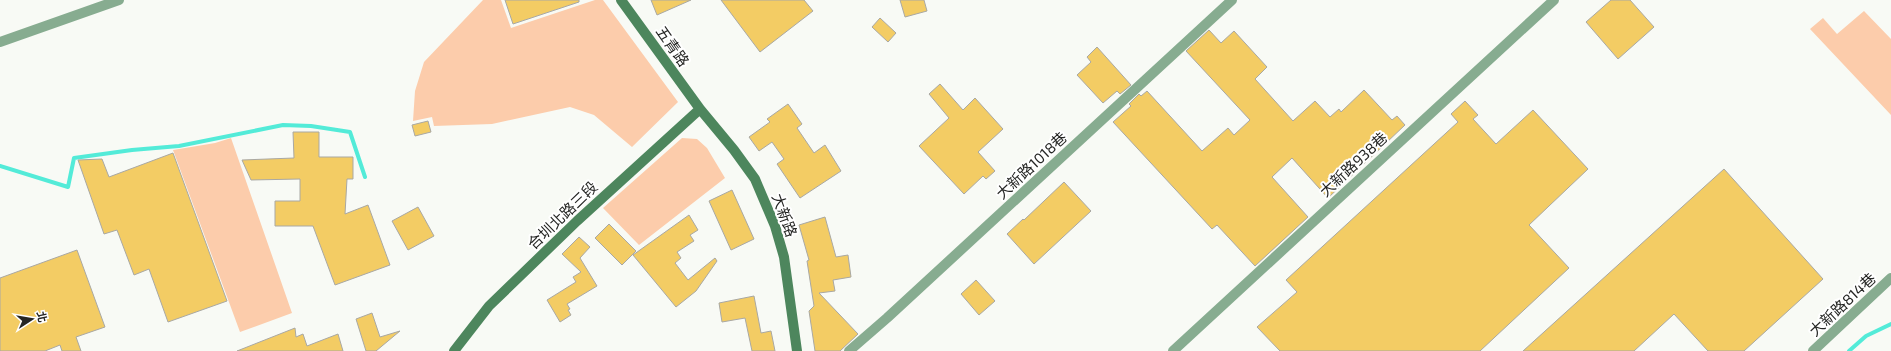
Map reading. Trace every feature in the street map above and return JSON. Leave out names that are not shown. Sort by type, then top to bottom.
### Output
[{"type":"street","points":[[0,42],[119,0]]},
{"type":"street","name":"五青路","points":[[621,0],[700,109]]},
{"type":"street","name":"大新路1018巷","points":[[849,351],[887,318],[1232,0]]},
{"type":"street","name":"大新路938巷","points":[[1173,351],[1554,0]]},
{"type":"street","name":"合圳北路三段","points":[[454,351],[490,306],[577,221],[700,109]]},
{"type":"street","name":"大新路","points":[[700,109],[734,150],[754,179],[775,226],[784,257],[797,351]]},
{"type":"street","name":"大新路814巷","points":[[1812,351],[1891,278]]},
{"type":"shaded area","points":[[483,0],[501,0],[511,28],[595,0],[603,0],[678,102],[632,147],[594,115],[570,107],[492,124],[434,126],[432,117],[413,121],[415,91],[424,62]]},
{"type":"shaded area","points":[[1864,11],[1891,39],[1891,115],[1810,29],[1823,18],[1837,34]]},
{"type":"shaded area","points":[[231,138],[292,313],[240,332],[173,150],[215,143]]},
{"type":"shaded area","points":[[682,138],[697,139],[707,148],[725,178],[639,245],[603,208]]},
{"type":"building","points":[[505,0],[579,0],[579,2],[513,24]]},
{"type":"building","points":[[651,0],[691,0],[657,15]]},
{"type":"building","points":[[721,0],[804,0],[813,11],[760,52]]},
{"type":"building","points":[[900,0],[924,0],[927,11],[905,17]]},
{"type":"building","points":[[1611,0],[1630,0],[1654,27],[1618,59],[1586,22]]},
{"type":"building","points":[[880,18],[896,33],[888,42],[872,27]]},
{"type":"building","points":[[1209,30],[1221,43],[1234,31],[1267,67],[1255,79],[1293,121],[1315,101],[1330,117],[1339,109],[1341,112],[1364,90],[1392,120],[1397,116],[1405,125],[1328,198],[1292,158],[1272,177],[1308,217],[1255,266],[1217,225],[1212,229],[1113,122],[1131,106],[1129,104],[1139,94],[1141,96],[1147,91],[1202,151],[1228,128],[1234,135],[1250,120],[1186,51]]},
{"type":"building","points":[[1097,47],[1131,85],[1120,94],[1117,91],[1103,103],[1077,75],[1091,62],[1087,57]]},
{"type":"building","points":[[940,84],[963,110],[975,98],[1003,129],[978,152],[995,171],[986,179],[983,176],[964,194],[919,146],[949,118],[929,94]]},
{"type":"building","points":[[1465,101],[1478,115],[1473,119],[1496,144],[1533,110],[1588,169],[1529,225],[1569,268],[1480,351],[1280,351],[1257,327],[1297,292],[1286,280],[1458,122],[1451,114]]},
{"type":"building","points":[[788,104],[802,124],[797,128],[814,153],[825,145],[841,171],[800,198],[777,164],[784,159],[772,142],[759,151],[749,137],[770,122],[767,119]]},
{"type":"building","points":[[428,121],[431,132],[415,136],[412,125]]},
{"type":"building","points":[[293,132],[319,132],[319,157],[353,157],[353,179],[347,179],[345,214],[368,205],[390,265],[335,285],[313,226],[275,226],[275,201],[300,201],[300,179],[251,180],[242,160],[294,158]]},
{"type":"building","points":[[173,153],[227,301],[168,322],[149,269],[134,275],[117,230],[104,234],[78,160],[102,159],[109,177]]},
{"type":"building","points":[[1724,169],[1823,279],[1744,351],[1708,351],[1674,314],[1634,351],[1523,351]]},
{"type":"building","points":[[1064,182],[1091,211],[1034,264],[1007,234]]},
{"type":"building","points":[[732,190],[754,239],[731,250],[709,201]]},
{"type":"building","points":[[418,207],[434,236],[408,250],[392,221]]},
{"type":"building","points":[[689,215],[698,230],[690,235],[694,241],[677,252],[681,258],[675,263],[688,280],[715,258],[717,261],[696,291],[676,307],[633,255]]},
{"type":"building","points":[[825,217],[836,257],[848,255],[851,277],[833,280],[835,291],[819,293],[858,334],[840,351],[815,351],[809,311],[814,306],[807,261],[809,260],[799,225]]},
{"type":"building","points":[[609,224],[636,251],[622,265],[595,238]]},
{"type":"building","points":[[579,237],[590,247],[580,258],[597,286],[567,304],[571,315],[560,322],[547,300],[576,282],[573,277],[581,272],[562,254]]},
{"type":"building","points":[[77,250],[105,327],[76,337],[81,351],[62,351],[60,345],[45,351],[0,351],[0,278]]},
{"type":"building","points":[[976,280],[995,301],[979,315],[961,294]]},
{"type":"building","points":[[754,296],[761,333],[771,331],[775,351],[752,351],[745,318],[722,322],[719,303]]},
{"type":"building","points":[[372,313],[380,337],[400,331],[376,351],[366,351],[356,319]]},
{"type":"building","points":[[295,328],[296,337],[303,334],[307,346],[338,334],[343,351],[237,351]]},
{"type":"waterway","points":[[0,166],[68,187],[74,158],[132,150],[179,146],[283,125],[311,126],[350,132],[365,177]]},
{"type":"waterway","points":[[1849,351],[1866,336],[1891,324]]}]
